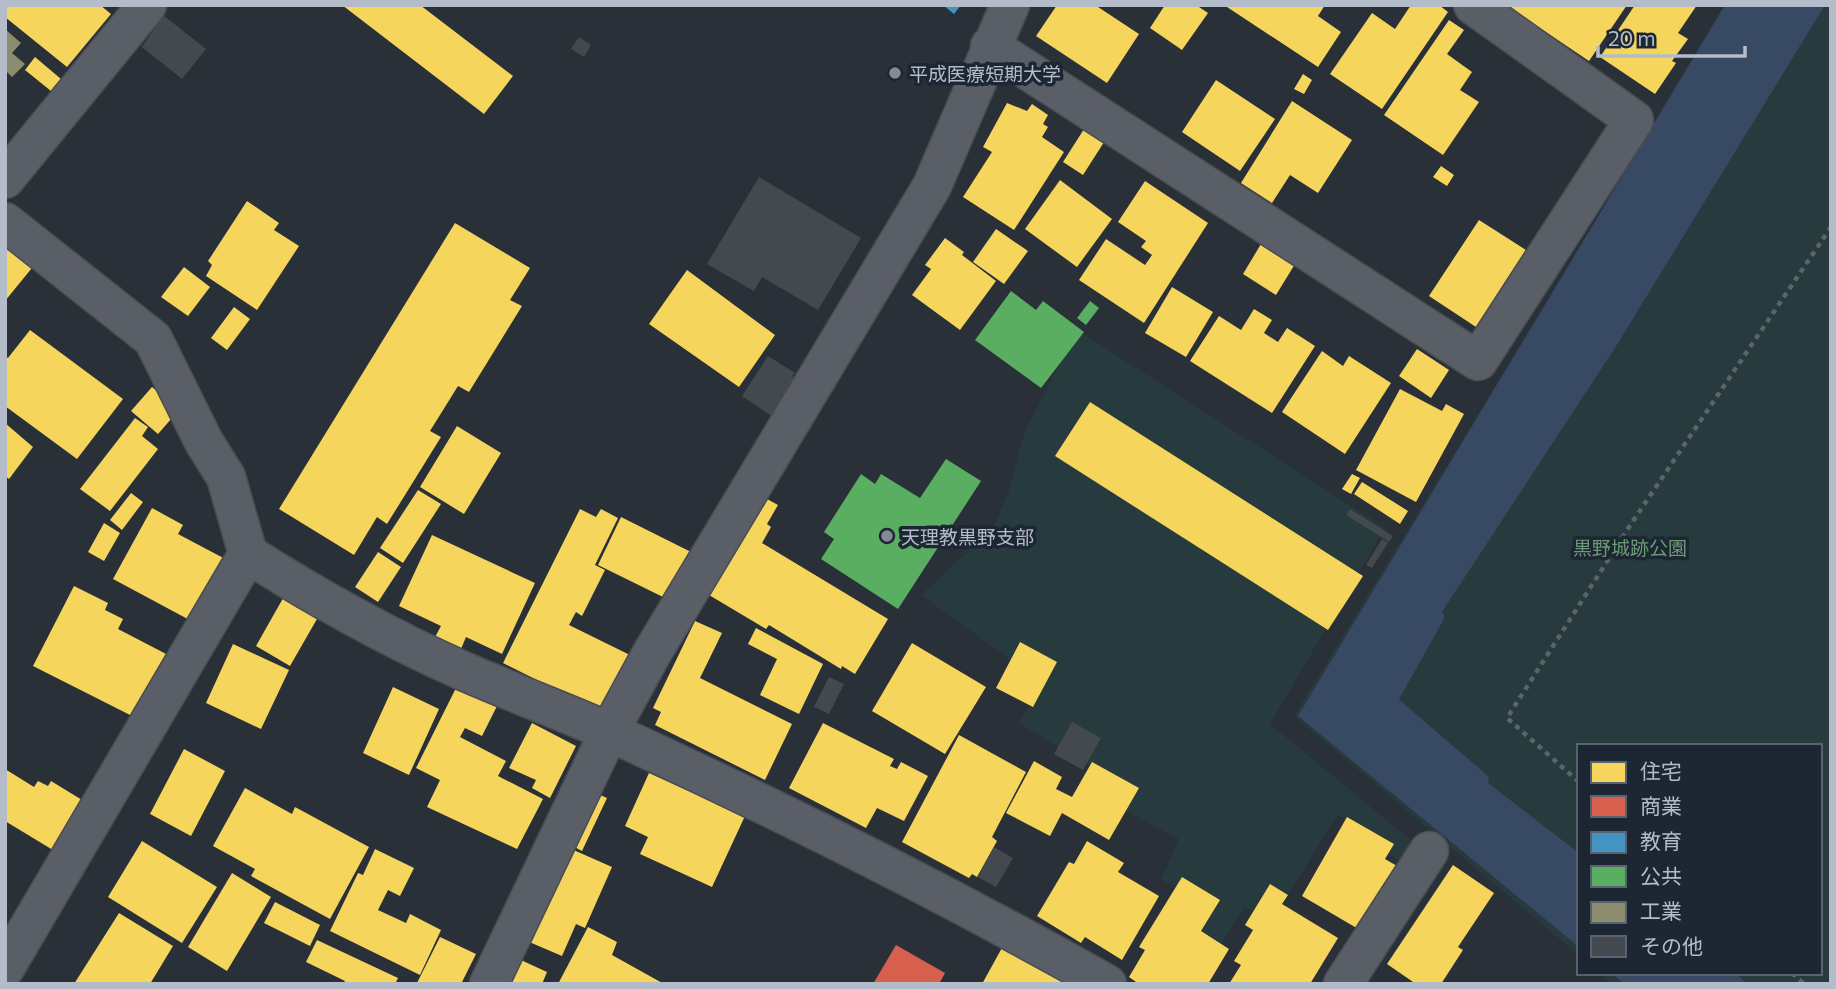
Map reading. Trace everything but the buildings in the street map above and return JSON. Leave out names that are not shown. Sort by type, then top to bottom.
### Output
[{"type":"street","points":[[5,179],[147,5]]},
{"type":"street","points":[[489,984],[609,732],[720,536],[932,186],[990,46],[1010,5]]},
{"type":"street","points":[[990,46],[1478,361],[1634,120],[1473,5]]},
{"type":"street","points":[[5,222],[153,338],[204,442],[226,477],[248,554],[289,581],[458,669],[609,732],[777,810],[994,920],[1107,984]]},
{"type":"street","points":[[5,968],[248,554]]},
{"type":"street","points":[[1343,984],[1429,851]]},
{"type":"path","points":[[1577,780],[1507,718],[1631,524],[1831,227]]},
{"type":"green space","name":"黒野城跡公園","points":[[1724,5],[1831,5],[1831,984],[1612,984],[1602,975],[1822,975],[1822,744],[1577,744],[1577,953],[1294,716],[1639,150]]},
{"type":"green space","points":[[1077,330],[1385,528],[1270,724],[1412,841],[1399,861],[1338,814],[1275,916],[1244,908],[1209,963],[1186,955],[1210,903],[1161,880],[1179,839],[1087,791],[1094,769],[1019,723],[1043,683],[921,595],[993,528],[1010,488],[1024,433]]},
{"type":"water","points":[[1725,5],[1825,5],[1615,348],[1383,702],[1577,851],[1577,945],[1298,716]]},
{"type":"water","points":[[1613,975],[1737,975],[1748,984],[1624,984]]},
{"type":"waterway","points":[[1437,617],[1390,701],[1482,780]]},
{"type":"place","name":"平成医療短期大学","points":[[895,73]]},
{"type":"place","name":"天理教黒野支部","points":[[887,536]]}]
